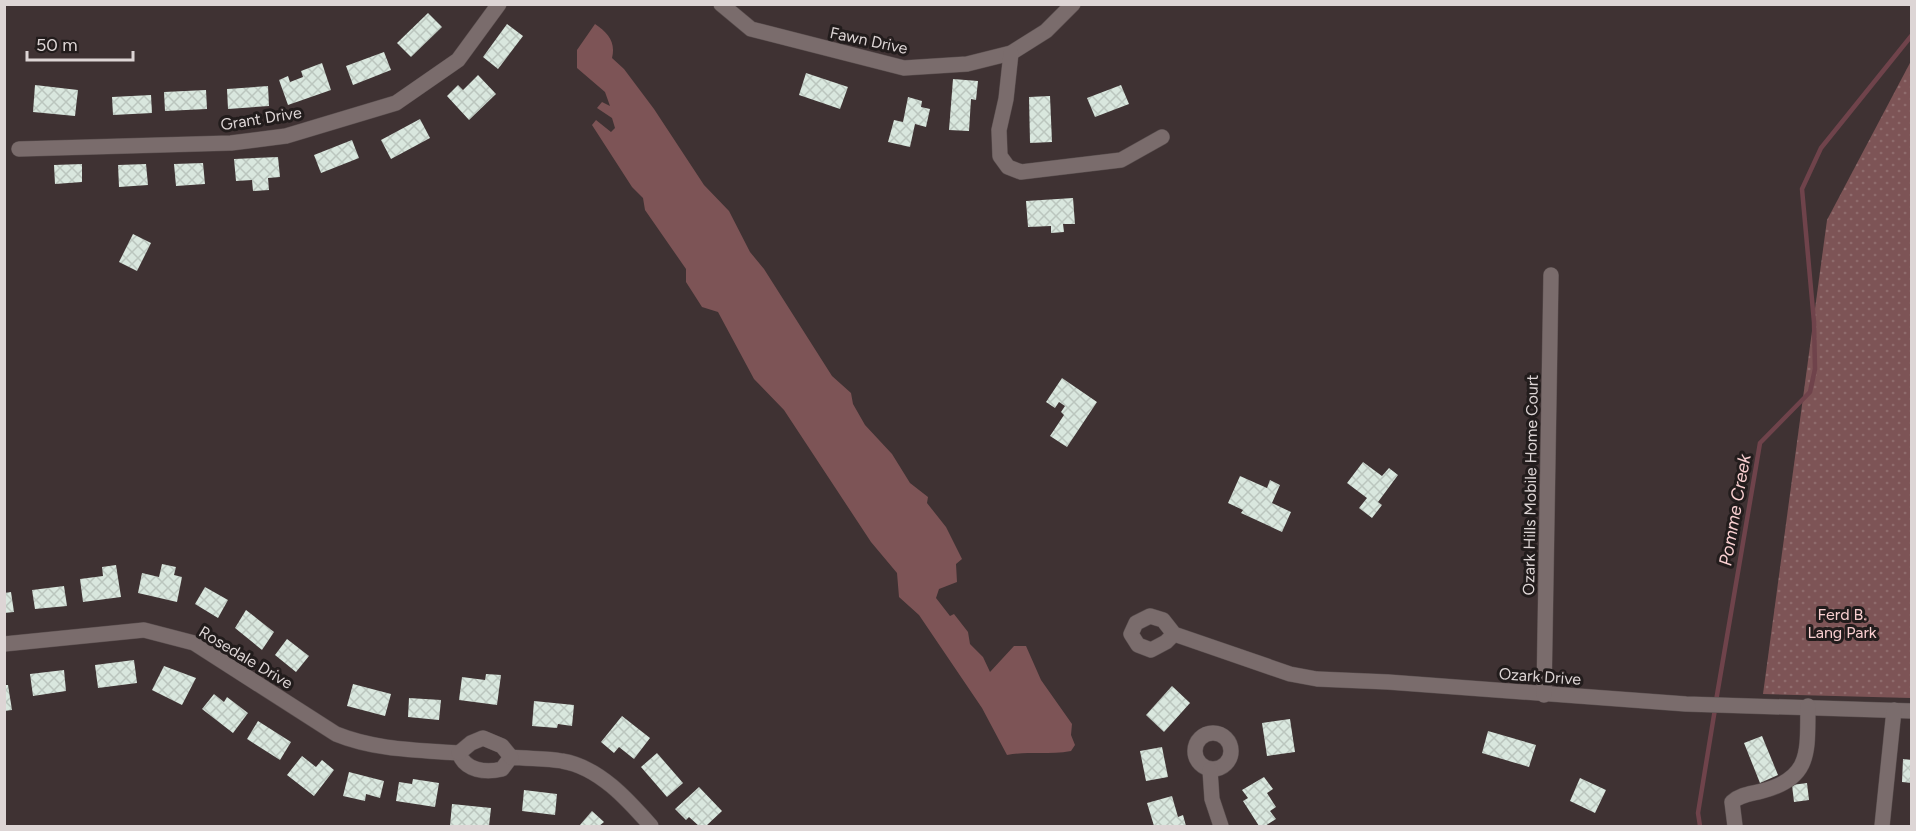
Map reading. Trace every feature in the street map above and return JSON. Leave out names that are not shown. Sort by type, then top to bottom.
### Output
[{"type":"street","name":"Grant Drive","points":[[19,149],[231,143],[286,136],[396,103],[458,60],[499,4]]},
{"type":"street","name":"Fawn Drive","points":[[721,4],[751,29],[904,68],[967,64],[1011,53],[1046,31],[1073,4]]},
{"type":"street","points":[[1011,53],[1006,99],[999,130],[1000,156],[1008,167],[1021,171],[1121,160],[1162,137]]},
{"type":"street","name":"Ozark Hills Mobile Home Court","points":[[1544,695],[1551,275]]},
{"type":"street","name":"Rosedale Drive","points":[[4,644],[144,630],[194,643],[336,735],[351,741],[459,753]]},
{"type":"street","name":"Ozark Drive","points":[[1174,634],[1290,674],[1317,679],[1389,682],[1686,704],[1808,705],[1911,711]]},
{"type":"street","points":[[1735,826],[1732,802],[1739,795],[1781,785],[1801,769],[1806,760],[1808,705]]},
{"type":"street","points":[[1882,826],[1894,710]]},
{"type":"street","points":[[511,757],[502,769],[489,772],[475,769],[465,762],[459,753],[471,742],[483,738],[502,746],[511,757],[563,761],[604,781],[627,799],[651,826]]},
{"type":"street","points":[[1210,770],[1212,799],[1221,826]]},
{"type":"green space","points":[[595,24],[610,38],[613,47],[612,58],[624,69],[654,109],[704,185],[729,211],[750,252],[764,269],[832,376],[851,393],[853,404],[865,425],[892,454],[910,483],[928,497],[927,503],[946,527],[962,559],[956,564],[957,582],[939,589],[936,598],[950,616],[954,614],[968,632],[970,644],[983,657],[990,672],[1014,646],[1026,646],[1041,680],[1072,724],[1071,735],[1075,745],[1071,751],[1007,755],[982,708],[919,615],[899,597],[897,573],[871,542],[784,410],[754,379],[718,312],[702,307],[686,282],[686,269],[645,210],[643,198],[632,187],[592,125],[596,120],[611,132],[615,128],[612,118],[597,108],[602,102],[610,106],[605,92],[577,68],[577,50]]},
{"type":"green space","name":"Ferd B. Lang Park","points":[[1911,61],[1911,698],[1763,694],[1827,220]]},
{"type":"building","points":[[428,13],[442,27],[411,57],[397,43]]},
{"type":"building","points":[[507,24],[523,36],[498,69],[483,57]]},
{"type":"building","points":[[384,52],[391,70],[353,85],[346,66]]},
{"type":"building","points":[[322,63],[331,90],[288,105],[279,80],[288,76],[290,82],[303,77],[301,71]]},
{"type":"building","points":[[806,73],[848,87],[840,109],[799,95]]},
{"type":"building","points":[[478,75],[496,94],[469,120],[447,96],[458,85],[463,90]]},
{"type":"building","points":[[953,79],[978,81],[976,100],[971,99],[969,131],[949,130]]},
{"type":"building","points":[[35,85],[78,90],[75,116],[33,112]]},
{"type":"building","points":[[1121,85],[1129,104],[1095,117],[1087,98]]},
{"type":"building","points":[[268,86],[269,106],[228,109],[227,89]]},
{"type":"building","points":[[206,90],[207,109],[165,111],[164,92]]},
{"type":"building","points":[[151,95],[152,113],[113,115],[112,97]]},
{"type":"building","points":[[1050,96],[1052,142],[1030,143],[1029,97]]},
{"type":"building","points":[[908,97],[922,101],[921,107],[930,109],[926,127],[915,124],[910,147],[888,142],[894,120],[903,122]]},
{"type":"building","points":[[420,119],[430,138],[391,159],[381,140]]},
{"type":"building","points":[[352,140],[359,158],[321,173],[314,155]]},
{"type":"building","points":[[278,157],[280,177],[268,178],[269,190],[253,191],[252,180],[236,181],[234,159]]},
{"type":"building","points":[[203,163],[205,184],[176,186],[174,164]]},
{"type":"building","points":[[82,164],[82,182],[55,184],[54,165]]},
{"type":"building","points":[[146,164],[148,185],[119,187],[118,165]]},
{"type":"building","points":[[1073,198],[1075,224],[1063,224],[1064,232],[1051,233],[1051,226],[1028,227],[1026,201]]},
{"type":"building","points":[[133,234],[151,243],[137,271],[119,262]]},
{"type":"building","points":[[1062,378],[1097,402],[1067,447],[1050,436],[1064,415],[1061,412],[1065,406],[1059,402],[1055,408],[1046,402]]},
{"type":"building","points":[[1363,462],[1382,476],[1389,468],[1398,475],[1378,502],[1382,505],[1372,518],[1359,508],[1367,498],[1347,483]]},
{"type":"building","points":[[1240,476],[1267,488],[1270,480],[1280,485],[1272,503],[1291,512],[1282,532],[1241,513],[1243,510],[1228,503]]},
{"type":"building","points":[[162,564],[176,567],[174,575],[182,577],[177,602],[138,593],[142,573],[159,577]]},
{"type":"building","points":[[116,565],[121,597],[83,602],[80,579],[103,576],[102,567]]},
{"type":"building","points":[[64,586],[67,606],[35,609],[32,590]]},
{"type":"building","points":[[205,587],[228,600],[218,618],[195,604]]},
{"type":"building","points":[[11,592],[14,612],[4,613],[4,593]]},
{"type":"building","points":[[246,610],[274,632],[262,650],[235,628]]},
{"type":"building","points":[[287,639],[309,656],[296,672],[275,655]]},
{"type":"building","points":[[134,660],[137,683],[98,688],[95,665]]},
{"type":"building","points":[[164,666],[196,678],[182,705],[152,690]]},
{"type":"building","points":[[64,670],[66,691],[33,696],[30,674]]},
{"type":"building","points":[[486,674],[501,675],[497,705],[459,700],[462,677],[485,680]]},
{"type":"building","points":[[353,684],[391,694],[385,716],[347,706]]},
{"type":"building","points":[[4,685],[8,685],[12,710],[4,711]]},
{"type":"building","points":[[1172,686],[1190,703],[1164,732],[1146,715]]},
{"type":"building","points":[[214,694],[224,702],[227,697],[248,713],[233,733],[202,709]]},
{"type":"building","points":[[409,698],[441,700],[439,720],[408,717]]},
{"type":"building","points":[[534,701],[574,705],[572,726],[558,724],[557,728],[532,726]]},
{"type":"building","points":[[622,716],[650,738],[634,759],[619,747],[614,753],[601,742]]},
{"type":"building","points":[[1290,719],[1295,752],[1267,756],[1262,723]]},
{"type":"building","points":[[258,721],[291,742],[280,760],[247,739]]},
{"type":"building","points":[[1488,731],[1536,745],[1529,767],[1482,753]]},
{"type":"building","points":[[1762,736],[1778,775],[1760,783],[1744,743]]},
{"type":"building","points":[[1162,747],[1168,777],[1146,781],[1140,751]]},
{"type":"building","points":[[657,753],[683,783],[667,797],[641,767]]},
{"type":"building","points":[[302,756],[316,767],[322,760],[334,770],[314,796],[287,775]]},
{"type":"building","points":[[1903,759],[1912,760],[1912,783],[1902,782]]},
{"type":"building","points":[[349,772],[384,781],[380,798],[366,794],[365,801],[343,796]]},
{"type":"building","points":[[1264,777],[1273,789],[1267,793],[1276,807],[1270,811],[1276,819],[1265,826],[1259,826],[1243,801],[1248,798],[1242,790]]},
{"type":"building","points":[[1580,778],[1606,790],[1595,813],[1570,801]]},
{"type":"building","points":[[413,779],[439,783],[435,807],[396,801],[399,782],[412,784]]},
{"type":"building","points":[[1807,783],[1809,800],[1794,802],[1792,785]]},
{"type":"building","points":[[699,787],[722,811],[706,826],[699,826],[689,817],[686,820],[675,809]]},
{"type":"building","points":[[524,790],[557,794],[555,815],[522,811]]},
{"type":"building","points":[[1172,796],[1178,817],[1183,815],[1186,826],[1154,826],[1147,803]]},
{"type":"building","points":[[452,804],[491,808],[489,826],[450,826]]},
{"type":"building","points":[[592,811],[604,822],[599,826],[579,826]]},
{"type":"waterway","name":"Pomme Creek","points":[[1716,701],[1760,443],[1810,392],[1815,369],[1814,322],[1802,189],[1821,148],[1912,35]]},
{"type":"waterway","name":"Pomme Creek","points":[[1700,826],[1698,813],[1715,709]]}]
